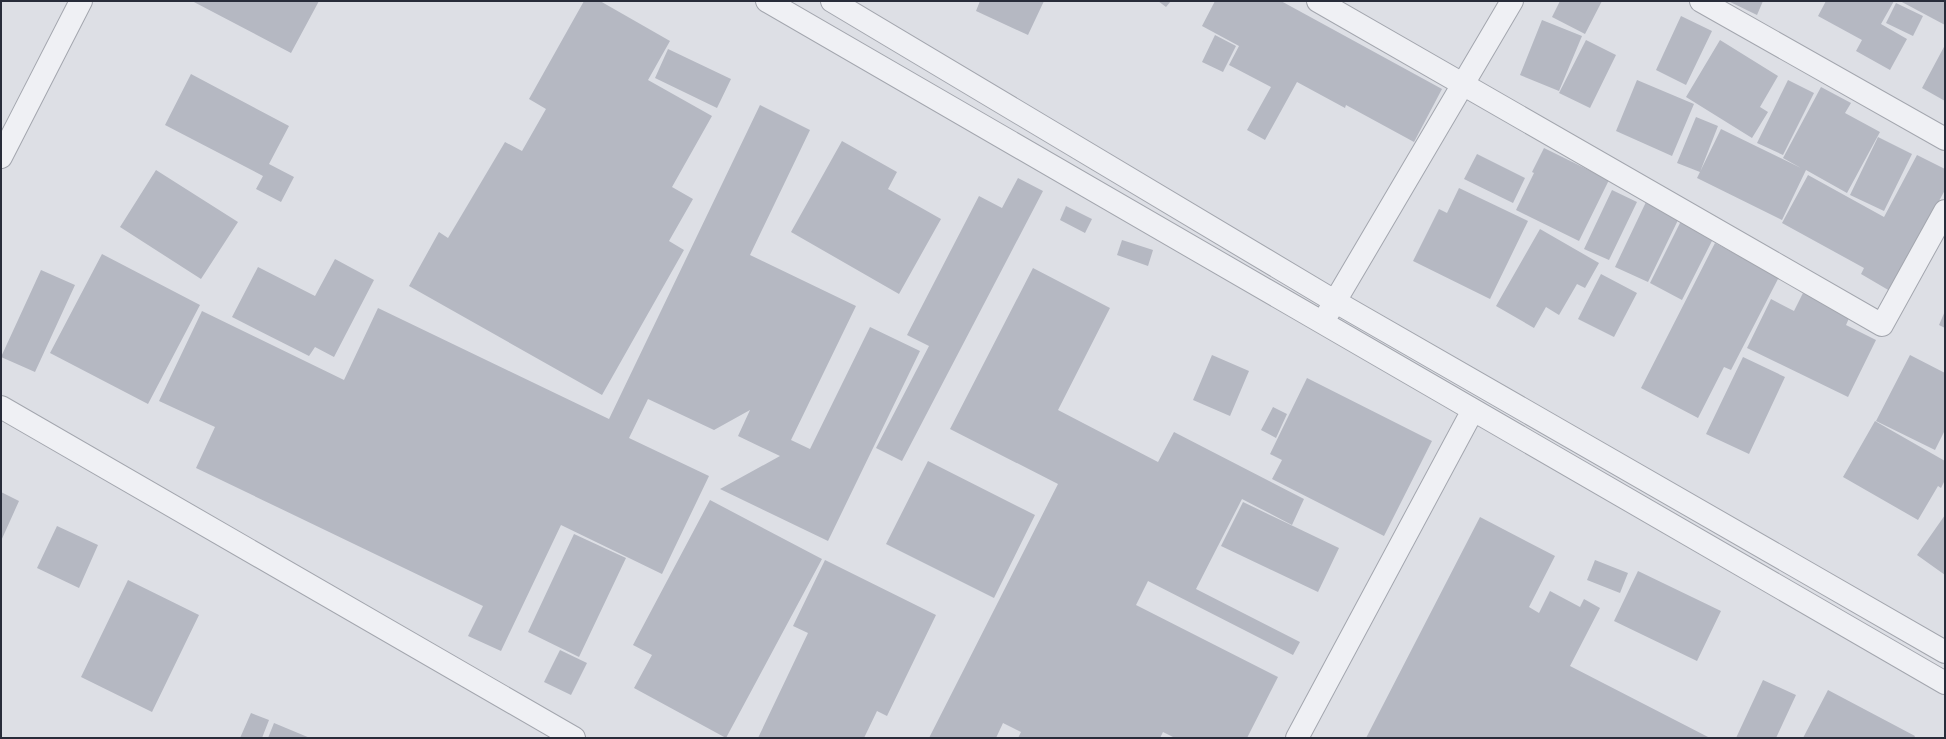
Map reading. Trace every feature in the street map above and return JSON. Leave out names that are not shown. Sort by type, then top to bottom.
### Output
[{"type":"street","points":[[1,157],[81,1]]},
{"type":"street","points":[[767,1],[1945,683]]},
{"type":"street","points":[[832,1],[1336,302],[1945,652]]},
{"type":"street","points":[[1318,1],[1882,325],[1945,212]]},
{"type":"street","points":[[1322,323],[1336,302],[1512,1]]},
{"type":"street","points":[[1701,1],[1945,139]]},
{"type":"street","points":[[1,407],[574,738]]},
{"type":"street","points":[[1297,738],[1473,410]]},
{"type":"building","points":[[192,1],[319,1],[291,53]]},
{"type":"building","points":[[584,1],[600,1],[670,41],[648,80],[712,116],[672,187],[693,199],[669,241],[684,250],[602,395],[409,286],[439,232],[448,238],[505,142],[522,151],[546,109],[529,99]]},
{"type":"building","points":[[980,1],[1044,1],[1028,35],[976,11]]},
{"type":"building","points":[[1158,1],[1171,1],[1166,7]]},
{"type":"building","points":[[1215,1],[1281,1],[1442,89],[1414,142],[1346,105],[1345,108],[1297,82],[1265,140],[1247,130],[1271,87],[1229,65],[1239,46],[1202,26]]},
{"type":"building","points":[[1560,1],[1602,1],[1585,34],[1552,17]]},
{"type":"building","points":[[1728,1],[1763,1],[1757,15]]},
{"type":"building","points":[[1826,1],[1894,1],[1881,24],[1907,39],[1890,70],[1856,51],[1862,40],[1818,16]]},
{"type":"building","points":[[1900,1],[1945,1],[1945,25]]},
{"type":"building","points":[[1896,3],[1923,16],[1913,36],[1886,23]]},
{"type":"building","points":[[1681,16],[1712,31],[1686,85],[1656,70]]},
{"type":"building","points":[[1542,20],[1582,36],[1559,91],[1520,75]]},
{"type":"building","points":[[1215,35],[1236,46],[1223,72],[1202,62]]},
{"type":"building","points":[[1586,40],[1616,55],[1590,108],[1559,93]]},
{"type":"building","points":[[1720,40],[1778,76],[1760,107],[1768,112],[1752,138],[1686,97]]},
{"type":"building","points":[[1945,45],[1945,101],[1922,88]]},
{"type":"building","points":[[668,49],[731,79],[717,108],[655,78]]},
{"type":"building","points":[[191,74],[289,126],[269,164],[294,177],[281,202],[256,189],[263,176],[165,125]]},
{"type":"building","points":[[1637,80],[1694,104],[1672,156],[1616,131]]},
{"type":"building","points":[[1788,80],[1814,93],[1783,155],[1757,143]]},
{"type":"building","points":[[1821,87],[1851,103],[1845,113],[1880,132],[1847,193],[1806,170],[1782,220],[1697,178],[1721,129],[1801,168],[1783,158]]},
{"type":"building","points":[[760,105],[810,130],[750,255],[856,306],[791,440],[810,449],[870,327],[920,351],[828,541],[720,489],[780,456],[738,436],[750,410],[714,430],[648,399],[629,438],[709,476],[662,574],[561,525],[501,651],[468,636],[483,606],[196,468],[215,427],[159,401],[202,311],[344,380],[378,308],[609,419]]},
{"type":"building","points":[[1696,117],[1718,126],[1700,172],[1677,163]]},
{"type":"building","points":[[1878,137],[1912,154],[1884,211],[1850,195]]},
{"type":"building","points":[[842,141],[897,172],[888,189],[941,219],[899,294],[791,232]]},
{"type":"building","points":[[1544,148],[1609,180],[1579,241],[1516,210]]},
{"type":"building","points":[[1477,154],[1525,178],[1513,203],[1464,179]]},
{"type":"building","points":[[1917,155],[1945,169],[1945,190],[1890,291],[1861,274],[1864,268],[1782,223],[1808,175],[1884,217]]},
{"type":"building","points":[[156,170],[238,222],[201,279],[120,227]]},
{"type":"building","points":[[1018,178],[1043,191],[902,461],[876,448],[929,346],[907,335],[979,196],[1002,208]]},
{"type":"building","points":[[1459,188],[1528,221],[1490,299],[1413,261],[1439,209],[1447,213]]},
{"type":"building","points":[[1612,190],[1637,202],[1609,260],[1584,249]]},
{"type":"building","points":[[1646,202],[1679,218],[1648,282],[1615,267]]},
{"type":"building","points":[[1066,206],[1092,219],[1085,233],[1060,220]]},
{"type":"building","points":[[1681,221],[1714,237],[1682,300],[1650,283]]},
{"type":"building","points":[[1540,229],[1599,263],[1585,288],[1577,284],[1559,315],[1546,307],[1534,328],[1496,306]]},
{"type":"building","points":[[1122,240],[1153,250],[1148,266],[1117,255]]},
{"type":"building","points":[[1715,243],[1779,277],[1731,370],[1724,367],[1698,418],[1641,388]]},
{"type":"building","points":[[102,254],[200,305],[148,404],[50,353]]},
{"type":"building","points":[[335,259],[374,280],[334,357],[315,347],[309,356],[232,317],[258,267],[315,296]]},
{"type":"building","points":[[1033,268],[1110,308],[1058,410],[1158,462],[1174,432],[1304,499],[1292,525],[1242,499],[1196,589],[1300,642],[1293,655],[1148,581],[1136,605],[1278,677],[1247,738],[1175,738],[1163,732],[1160,738],[1018,738],[1021,732],[1003,723],[996,738],[929,738],[1058,484],[950,429]]},
{"type":"building","points":[[41,270],[75,285],[35,372],[1,357]]},
{"type":"building","points":[[1601,274],[1637,293],[1614,337],[1578,319]]},
{"type":"building","points":[[1803,293],[1850,316],[1846,325],[1876,340],[1848,397],[1747,348],[1771,299],[1794,311]]},
{"type":"building","points":[[1945,311],[1945,328],[1939,325]]},
{"type":"building","points":[[1212,355],[1249,371],[1230,416],[1193,400]]},
{"type":"building","points":[[1910,355],[1945,373],[1945,430],[1935,450],[1876,421]]},
{"type":"building","points":[[1743,357],[1785,377],[1749,454],[1706,434]]},
{"type":"building","points":[[1307,378],[1432,441],[1384,536],[1272,479],[1282,460],[1270,454]]},
{"type":"building","points":[[1273,407],[1287,414],[1276,438],[1261,430]]},
{"type":"building","points":[[1875,421],[1945,461],[1945,480],[1941,488],[1938,486],[1918,520],[1843,477]]},
{"type":"building","points":[[928,461],[1035,515],[994,598],[886,544]]},
{"type":"building","points":[[1,492],[19,501],[1,541]]},
{"type":"building","points":[[710,500],[822,559],[726,738],[634,688],[652,655],[633,645]]},
{"type":"building","points":[[1243,502],[1339,548],[1318,592],[1221,546]]},
{"type":"building","points":[[1945,515],[1945,575],[1917,555]]},
{"type":"building","points":[[1480,517],[1555,556],[1529,607],[1539,613],[1550,591],[1580,607],[1584,599],[1600,608],[1570,666],[1710,738],[1366,738]]},
{"type":"building","points":[[57,526],[98,545],[79,588],[37,568]]},
{"type":"building","points":[[574,534],[626,558],[579,657],[528,632]]},
{"type":"building","points":[[825,560],[936,615],[887,716],[877,711],[864,738],[758,738],[808,633],[793,626]]},
{"type":"building","points":[[1595,560],[1628,573],[1620,593],[1587,580]]},
{"type":"building","points":[[1638,571],[1721,611],[1697,661],[1614,621]]},
{"type":"building","points":[[128,580],[199,615],[152,712],[81,677]]},
{"type":"building","points":[[560,650],[587,663],[571,695],[544,682]]},
{"type":"building","points":[[1763,680],[1796,695],[1776,738],[1736,738]]},
{"type":"building","points":[[1828,690],[1915,736],[1914,738],[1803,738]]},
{"type":"building","points":[[251,713],[269,720],[262,738],[240,738]]},
{"type":"building","points":[[274,723],[310,738],[268,738]]}]
